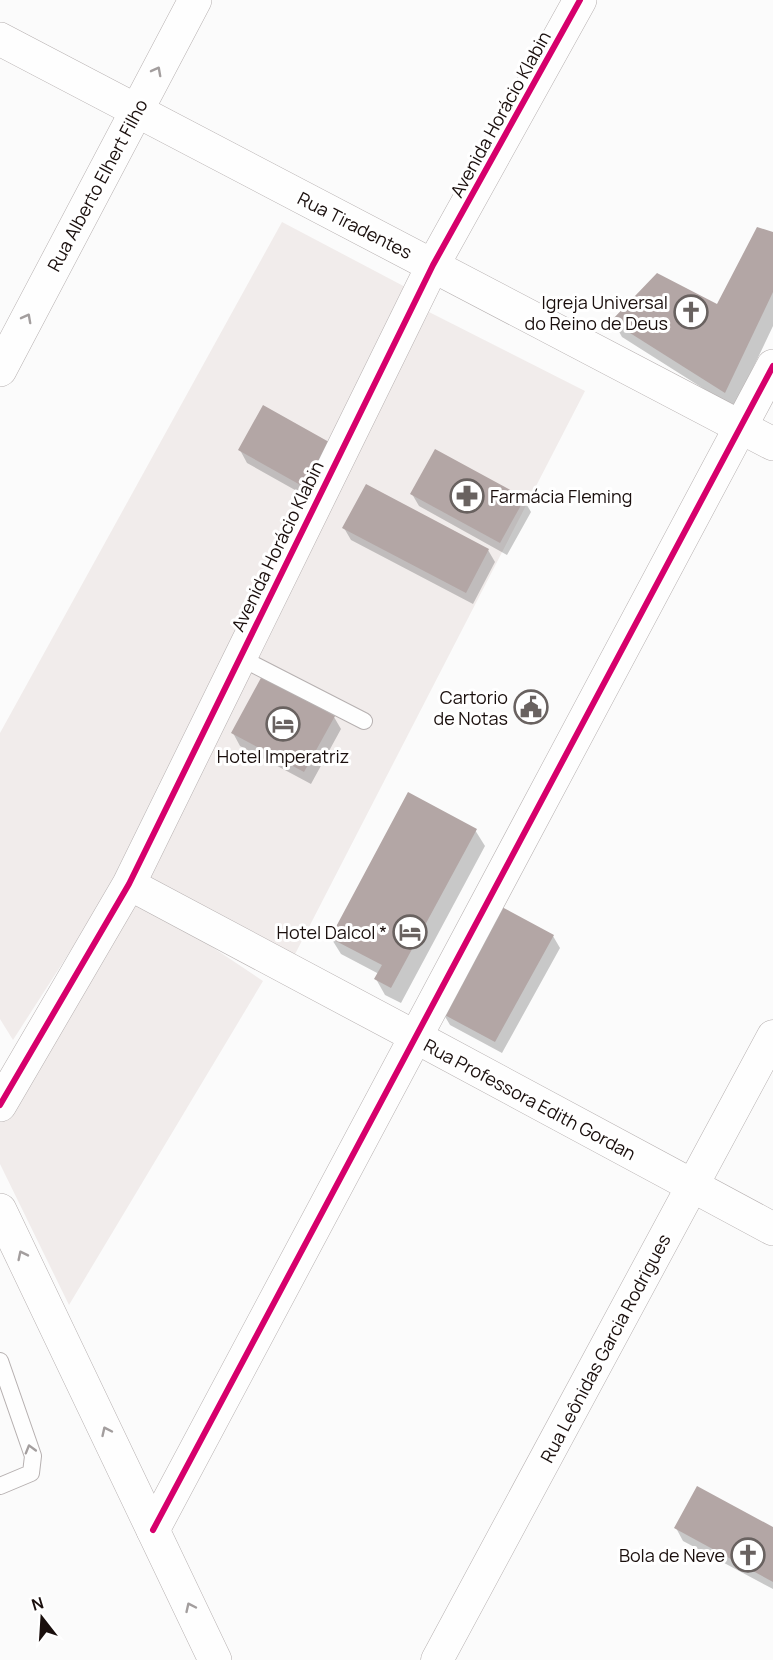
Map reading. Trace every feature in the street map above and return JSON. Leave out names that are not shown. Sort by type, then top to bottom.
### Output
[{"type":"street","name":"Rua Alberto Elhert Filho","points":[[0,370],[195,0]]},
{"type":"street","name":"Avenida Horácio Klabin","points":[[0,1106],[129,884],[433,265],[580,0]]},
{"type":"street","name":"Rua Tiradentes","points":[[0,39],[773,444]]},
{"type":"street","points":[[153,1530],[773,366]]},
{"type":"street","name":"Rua Professora Edith Gordan","points":[[129,884],[773,1228]]},
{"type":"street","name":"Rua Leônidas Garcia Rodrigues","points":[[436,1660],[773,1036]]},
{"type":"street","points":[[0,1210],[215,1660]]},
{"type":"lane","points":[[239,657],[364,722]]},
{"type":"lane","points":[[0,1361],[33,1456],[31,1473],[0,1486]]},
{"type":"shaded area","points":[[282,222],[411,290],[116,880],[13,1040],[0,1019],[0,733]]},
{"type":"shaded area","points":[[429,312],[585,391],[292,960],[136,880]]},
{"type":"shaded area","points":[[131,893],[263,981],[69,1305],[0,1164],[0,1121]]},
{"type":"building","name":"Igreja Universal do Reino de Deus","points":[[757,227],[773,232],[773,292],[725,393],[611,321],[657,273],[717,304]]},
{"type":"building","points":[[263,405],[329,442],[304,487],[238,450]]},
{"type":"building","name":"Farmácia Fleming","points":[[435,449],[525,498],[500,543],[410,494]]},
{"type":"building","points":[[366,484],[489,549],[466,593],[342,528]]},
{"type":"building","name":"Hotel Imperatriz","points":[[262,676],[335,716],[304,772],[231,733]]},
{"type":"building","points":[[408,792],[477,829],[391,988],[374,979],[382,965],[330,938]]},
{"type":"building","points":[[500,906],[554,935],[495,1042],[441,1013]]},
{"type":"building","name":"Bola de Neve","points":[[697,1486],[773,1527],[773,1582],[674,1528]]},
{"type":"cycle path","points":[[0,1105],[129,884],[433,265],[580,0]]},
{"type":"cycle path","points":[[153,1530],[773,366]]},
{"type":"place","name":"Igreja Universal do Reino de Deus","points":[[691,312]]},
{"type":"place","name":"Farmácia Fleming","points":[[467,496]]},
{"type":"place","name":"Cartorio de Notas","points":[[531,707]]},
{"type":"place","name":"Hotel Imperatriz","points":[[283,724]]},
{"type":"place","name":"Hotel Dalcol *","points":[[410,932]]},
{"type":"place","name":"Bola de Neve","points":[[748,1555]]}]
